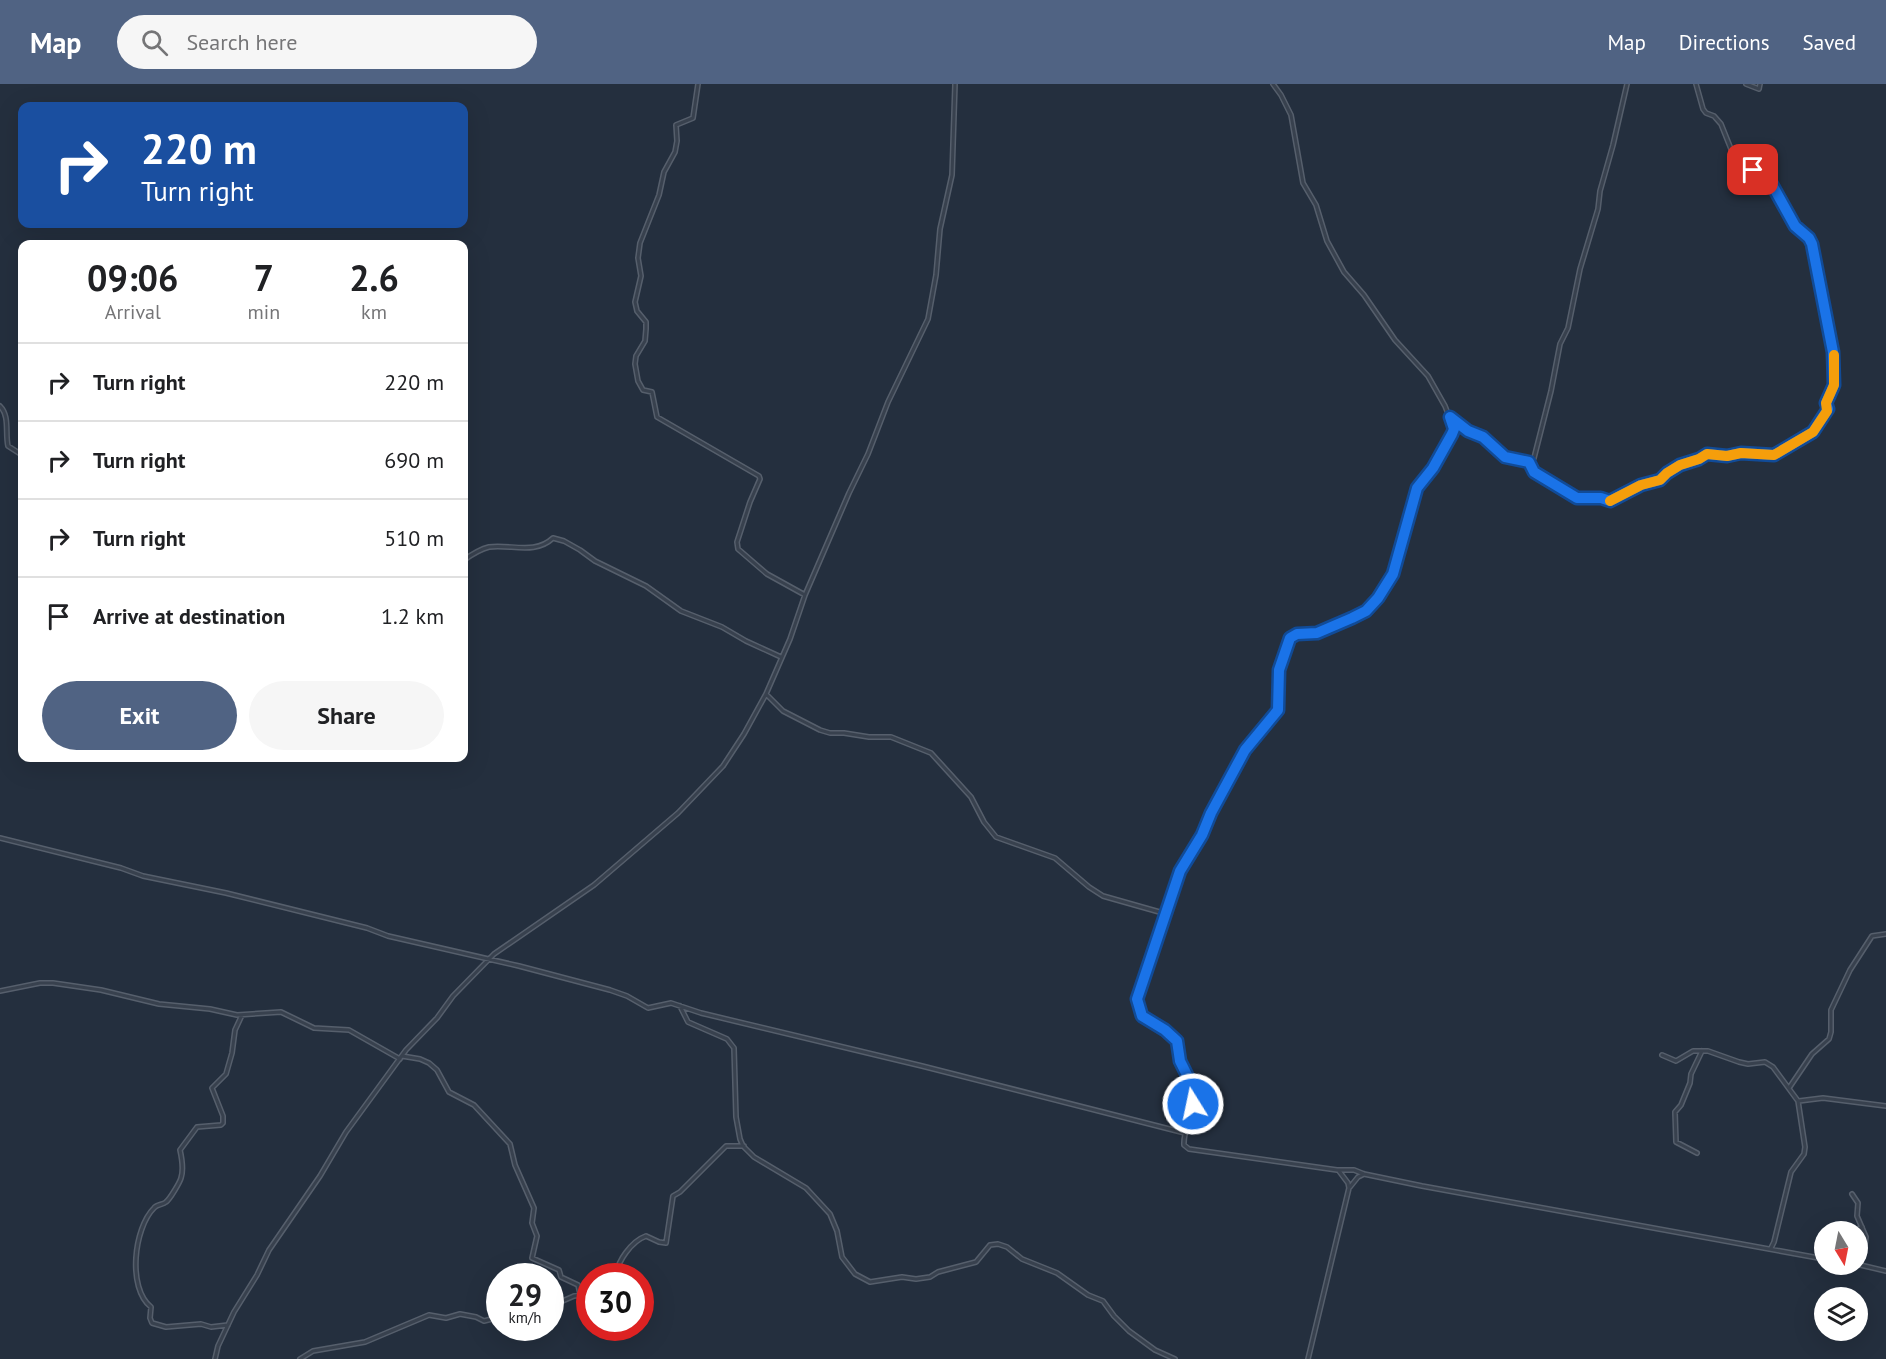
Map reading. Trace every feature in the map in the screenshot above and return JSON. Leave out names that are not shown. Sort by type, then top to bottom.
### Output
[{"type":"street","points":[[698,84],[693,118],[676,125],[677,141],[673,157],[664,172],[659,195],[641,236],[638,258],[641,276],[635,302],[638,312],[646,322],[646,329],[645,340],[636,356],[638,381],[643,390],[652,392],[657,417],[759,476],[760,479],[737,542],[738,549],[767,574],[805,595]]},
{"type":"street","points":[[215,1359],[218,1346],[228,1325],[273,1243],[304,1201],[346,1132],[401,1058],[437,1018],[453,996],[489,959],[594,885],[688,803],[732,754],[766,694],[805,595],[868,454],[888,402],[928,319],[936,275],[940,229],[952,175],[955,84]]},
{"type":"street","points":[[1273,84],[1281,94],[1291,115],[1303,183],[1316,205],[1327,241],[1344,272],[1364,295],[1395,340],[1428,376],[1454,429],[1433,468],[1417,488],[1393,574],[1378,598],[1366,611],[1352,618],[1317,633],[1297,634],[1290,638],[1279,670],[1278,710],[1245,750],[1211,813],[1202,835],[1180,871],[1137,999],[1142,1016],[1172,1035],[1178,1044],[1180,1061],[1192,1083],[1194,1092],[1192,1110],[1184,1145],[1189,1149],[1337,1170],[1354,1170],[1364,1174],[1468,1194],[1814,1256]]},
{"type":"street","points":[[1530,465],[1551,391],[1560,344],[1568,328],[1580,269],[1598,209],[1600,191],[1627,84]]},
{"type":"street","points":[[1450,417],[1468,431],[1483,437],[1505,457],[1529,462],[1534,472],[1577,498],[1601,498],[1613,501],[1641,485],[1660,480],[1680,465],[1707,454],[1774,455],[1813,432],[1827,411],[1826,403],[1834,385],[1833,352],[1812,244],[1809,238],[1795,226],[1767,177],[1733,154],[1721,124],[1703,109],[1696,84]]},
{"type":"street","points":[[1746,84],[1759,89],[1760,84]]},
{"type":"street","points":[[0,406],[6,418],[8,446],[18,452]]},
{"type":"street","points":[[468,558],[486,548],[532,548],[546,545],[554,538],[561,539],[595,561],[646,586],[681,611],[723,627],[746,641],[782,657]]},
{"type":"street","points":[[766,694],[783,711],[820,730],[874,738],[891,737],[931,753],[971,796],[984,822],[996,837],[1055,858],[1103,896],[1149,908],[1164,915]]},
{"type":"street","points":[[0,838],[121,868],[142,876],[226,893],[367,928],[388,936],[621,993],[648,1008],[667,1004],[680,1006],[1185,1133]]},
{"type":"street","points":[[1789,1088],[1812,1054],[1829,1039],[1831,1010],[1860,951],[1872,936],[1886,934]]},
{"type":"street","points":[[0,992],[40,983],[54,983],[101,990],[159,1004],[242,1015],[273,1011],[286,1014],[314,1028],[349,1030],[401,1058],[420,1059],[429,1063],[437,1070],[449,1092],[476,1107],[510,1144],[515,1165],[534,1208],[532,1223],[537,1235],[532,1258],[560,1271],[561,1277],[576,1284]]},
{"type":"street","points":[[680,1006],[688,1022],[727,1039],[735,1050],[736,1117],[740,1139],[744,1146],[754,1157],[806,1188],[831,1215],[842,1257],[855,1274],[866,1281],[873,1282],[902,1277],[920,1279],[975,1262],[990,1245],[1003,1245],[1022,1259],[1057,1273],[1088,1295],[1103,1301],[1129,1332],[1155,1350],[1175,1359]]},
{"type":"street","points":[[228,1325],[211,1327],[201,1323],[166,1327],[152,1323],[151,1307],[145,1302],[137,1281],[135,1263],[138,1236],[146,1220],[154,1207],[168,1200],[181,1180],[183,1162],[180,1150],[197,1127],[223,1123],[223,1116],[212,1088],[226,1074],[235,1030],[242,1015]]},
{"type":"street","points":[[1662,1055],[1676,1061],[1690,1051],[1702,1051],[1713,1052],[1743,1063],[1765,1062],[1773,1067],[1798,1101],[1803,1126],[1804,1154],[1791,1172],[1771,1248]]},
{"type":"street","points":[[1697,1153],[1676,1142],[1675,1112],[1681,1105],[1690,1083],[1691,1074],[1702,1051]]},
{"type":"street","points":[[1798,1101],[1823,1098],[1886,1106]]},
{"type":"street","points":[[620,1263],[641,1238],[646,1236],[666,1243],[673,1196],[680,1192],[726,1146],[744,1146]]},
{"type":"street","points":[[1337,1170],[1344,1176],[1349,1188]]},
{"type":"street","points":[[1308,1359],[1349,1188],[1358,1177],[1364,1174]]},
{"type":"street","points":[[1852,1194],[1858,1203],[1857,1216],[1859,1221]]},
{"type":"street","points":[[1774,1242],[1777,1250]]},
{"type":"street","points":[[1868,1267],[1886,1271]]},
{"type":"street","points":[[300,1359],[314,1351],[365,1342],[429,1315],[447,1318],[460,1314],[486,1320]]},
{"type":"slow traffic","points":[[1610,501],[1641,485],[1660,480],[1680,465],[1707,454],[1773,455],[1813,432],[1828,409],[1826,403],[1834,385],[1834,355]]},
{"type":"route","points":[[1193,1104],[1193,1087],[1180,1061],[1175,1038],[1142,1016],[1137,999],[1174,884],[1202,835],[1211,813],[1247,746],[1278,710],[1279,670],[1290,638],[1295,634],[1317,633],[1366,611],[1378,598],[1393,574],[1417,488],[1443,453],[1454,429],[1450,417],[1468,431],[1483,437],[1505,457],[1529,462],[1534,472],[1577,498],[1581,500],[1601,498],[1608,501],[1617,499],[1641,485],[1660,480],[1680,465],[1707,454],[1774,455],[1813,432],[1824,417],[1828,409],[1826,403],[1832,393],[1835,374],[1832,340],[1812,244],[1809,238],[1795,226],[1770,181],[1753,170]]}]
